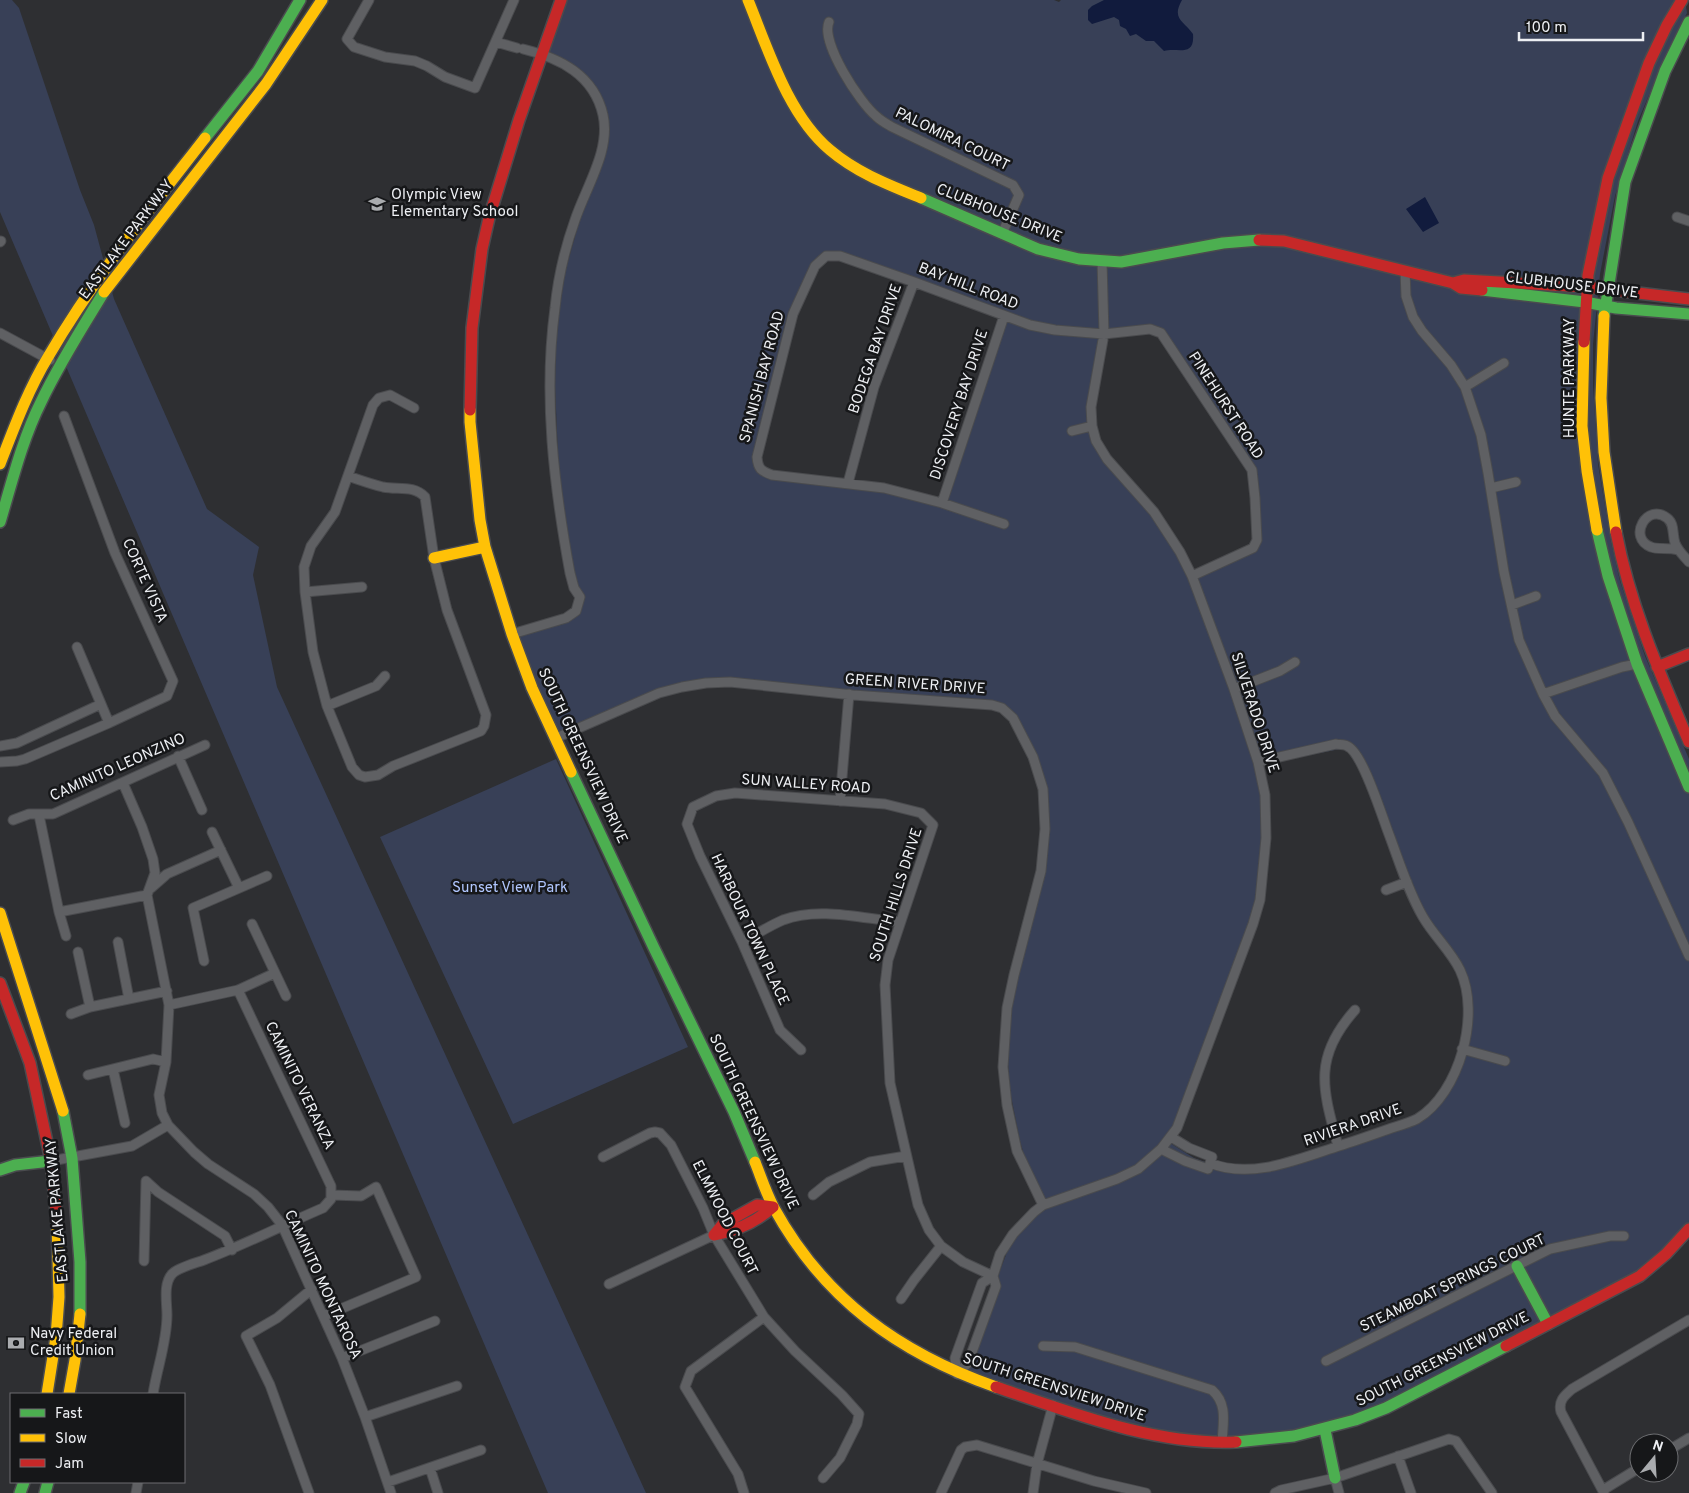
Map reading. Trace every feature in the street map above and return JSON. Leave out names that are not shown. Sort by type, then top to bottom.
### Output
[{"type":"street","name":"EASTLAKE PARKWAY","points":[[0,464],[18,418],[47,358],[113,256],[258,71],[300,0]]},
{"type":"street","name":"EASTLAKE PARKWAY","points":[[0,522],[21,452],[40,403],[110,283],[266,84],[322,0]]},
{"type":"street","points":[[369,0],[347,38],[354,47],[385,57],[415,61],[445,77],[475,88],[514,0]]},
{"type":"street","name":"SOUTH GREENSVIEW DRIVE","points":[[561,0],[519,120],[489,218],[482,249],[472,328],[470,422],[480,520],[486,547],[512,634],[532,688],[690,1024],[734,1112],[773,1207],[817,1270],[857,1312],[905,1347],[957,1374],[1135,1432],[1166,1438],[1222,1443],[1280,1440],[1325,1430],[1386,1408],[1640,1276],[1688,1232]]},
{"type":"street","name":"CLUBHOUSE DRIVE","points":[[748,0],[785,87],[800,115],[820,142],[867,175],[1002,234],[1057,255],[1079,260],[1123,262],[1240,239],[1263,239],[1284,241],[1405,271],[1453,283],[1460,288],[1585,302],[1616,308],[1689,314]]},
{"type":"street","name":"HUNTE PARKWAY","points":[[1682,0],[1667,25],[1649,63],[1608,181],[1594,240],[1585,302],[1582,409],[1587,471],[1608,576],[1637,664],[1689,787]]},
{"type":"street","name":"PALOMIRA COURT","points":[[829,22],[826,28],[827,35],[836,58],[857,94],[875,116],[892,127],[1013,185],[1019,195],[1002,234]]},
{"type":"street","name":"HUNTE PARKWAY","points":[[1689,22],[1665,71],[1625,182],[1603,322],[1601,398],[1604,452],[1610,498],[1618,542],[1631,594],[1657,667],[1689,742]]},
{"type":"street","points":[[496,42],[542,54],[572,68],[586,81],[598,100],[604,122],[602,149],[576,217],[565,253],[555,308],[551,346],[553,459],[570,572],[574,588],[580,597],[576,611],[566,618],[512,634]]},
{"type":"street","points":[[172,179],[183,190]]},
{"type":"street","points":[[1677,218],[1689,221]]},
{"type":"street","name":"BAY HILL ROAD","points":[[826,256],[840,256],[1030,325],[1055,330],[1104,334]]},
{"type":"street","name":"SPANISH BAY ROAD","points":[[826,256],[815,266],[793,314],[757,457],[757,466],[762,472],[772,475],[884,488],[942,503],[1004,524]]},
{"type":"street","name":"SILVERADO DRIVE","points":[[957,1374],[968,1363],[996,1286],[993,1276],[1000,1254],[1013,1234],[1043,1205],[1128,1174],[1148,1162],[1161,1149],[1176,1128],[1254,920],[1260,900],[1265,864],[1266,796],[1258,762],[1234,689],[1192,576],[1180,552],[1154,512],[1107,460],[1096,441],[1092,426],[1092,408],[1104,334],[1102,261]]},
{"type":"street","points":[[1405,271],[1406,296],[1413,317],[1451,365],[1465,387],[1481,435],[1504,572],[1519,640],[1555,716],[1603,773],[1628,822],[1689,956]]},
{"type":"street","name":"CLUBHOUSE DRIVE","points":[[1453,283],[1464,280],[1587,287],[1689,299]]},
{"type":"street","name":"BODEGA BAY DRIVE","points":[[848,483],[874,387],[914,282]]},
{"type":"street","name":"DISCOVERY BAY DRIVE","points":[[942,503],[1004,316]]},
{"type":"street","name":"PINEHURST ROAD","points":[[1104,334],[1150,329],[1161,333],[1252,470],[1257,540],[1253,548],[1192,576]]},
{"type":"street","points":[[0,333],[60,366]]},
{"type":"street","points":[[1465,387],[1504,363]]},
{"type":"street","points":[[348,476],[386,487],[414,490],[422,494],[426,502],[434,558],[447,610],[486,715],[484,726],[477,733],[393,766],[378,775],[364,777],[359,775],[352,767],[327,706],[313,652],[305,592],[304,567],[312,546],[335,512],[373,404],[379,398],[390,395],[414,408]]},
{"type":"street","name":"CORTE VISTA","points":[[64,416],[115,553],[173,681],[167,696],[110,724],[25,759],[3,762],[1,745],[17,743],[101,704]]},
{"type":"street","points":[[1072,431],[1092,426]]},
{"type":"street","points":[[1491,488],[1516,482]]},
{"type":"street","points":[[1678,550],[1669,547],[1656,548],[1646,544],[1640,534],[1640,529],[1645,519],[1649,516],[1660,514],[1670,520],[1674,542],[1678,550],[1689,562]]},
{"type":"street","points":[[434,558],[486,547]]},
{"type":"street","points":[[305,592],[362,587]]},
{"type":"street","points":[[1512,605],[1536,596]]},
{"type":"street","points":[[76,647],[110,724]]},
{"type":"street","points":[[1657,667],[1689,654]]},
{"type":"street","points":[[1234,689],[1280,671],[1296,662]]},
{"type":"street","points":[[1543,694],[1622,667],[1637,664]]},
{"type":"street","points":[[327,706],[376,686],[385,676]]},
{"type":"street","name":"GREEN RIVER DRIVE","points":[[556,738],[659,693],[690,685],[730,682],[997,706],[1007,711],[1013,718],[1033,757],[1043,790],[1045,836],[1039,883],[1007,1008],[1003,1067],[1007,1105],[1017,1151],[1043,1205]]},
{"type":"street","points":[[840,801],[849,694]]},
{"type":"street","points":[[17,743],[25,759]]},
{"type":"street","name":"RIVIERA DRIVE","points":[[1210,1163],[1238,1170],[1274,1166],[1417,1119],[1435,1104],[1445,1092],[1456,1071],[1469,1017],[1469,999],[1460,968],[1423,917],[1407,882],[1356,753],[1348,746],[1336,744],[1258,762]]},
{"type":"street","name":"CAMINITO LEONZINO","points":[[13,820],[29,814],[53,814],[205,745]]},
{"type":"street","points":[[178,756],[202,810]]},
{"type":"street","name":"CAMINITO MONTAROSA","points":[[123,783],[142,827],[153,859],[155,873],[149,892],[169,1005],[166,1062],[160,1094],[162,1113],[168,1125],[208,1164],[254,1194],[268,1207],[282,1225],[342,1358],[391,1493]]},
{"type":"street","name":"SUN VALLEY ROAD","points":[[690,813],[693,807],[716,796],[735,793],[885,804],[921,813],[925,816]]},
{"type":"street","name":"HARBOUR TOWN PLACE","points":[[690,813],[687,824],[693,841],[742,942],[780,1030],[801,1050]]},
{"type":"street","points":[[39,815],[59,912],[66,936]]},
{"type":"street","name":"SOUTH HILLS DRIVE","points":[[925,816],[934,825],[888,960],[885,985],[890,1083],[918,1205],[929,1230],[941,1246],[962,1262],[993,1276]]},
{"type":"street","points":[[212,832],[239,888]]},
{"type":"street","points":[[59,912],[149,892],[166,874],[221,850]]},
{"type":"street","points":[[204,961],[193,908],[267,876]]},
{"type":"street","points":[[1386,890],[1407,882]]},
{"type":"street","name":"EASTLAKE PARKWAY","points":[[0,913],[62,1106],[72,1158],[80,1262],[80,1310],[75,1360],[69,1393]]},
{"type":"street","points":[[742,942],[784,920],[809,915],[832,914],[900,922]]},
{"type":"street","points":[[252,924],[286,996]]},
{"type":"street","points":[[118,942],[130,999]]},
{"type":"street","points":[[78,952],[90,1007]]},
{"type":"street","points":[[169,1005],[238,990],[275,973]]},
{"type":"street","name":"EASTLAKE PARKWAY","points":[[0,983],[30,1063],[51,1161],[57,1208],[59,1297],[56,1337],[46,1393]]},
{"type":"street","name":"CAMINITO VERANZA","points":[[238,990],[318,1156],[331,1186],[332,1195]]},
{"type":"street","points":[[71,1014],[90,1007],[167,991]]},
{"type":"street","points":[[1338,1146],[1325,1098],[1325,1067],[1329,1049],[1338,1031],[1355,1010]]},
{"type":"street","points":[[1462,1050],[1505,1060]]},
{"type":"street","points":[[88,1075],[153,1059],[166,1062]]},
{"type":"street","points":[[113,1069],[125,1123]]},
{"type":"street","points":[[0,1170],[15,1165],[72,1158],[132,1146],[168,1125]]},
{"type":"street","name":"ELMWOOD COURT","points":[[603,1157],[650,1132],[660,1133],[671,1145],[701,1204],[714,1235],[764,1317],[794,1352],[842,1395],[859,1414],[840,1458],[823,1478]]},
{"type":"street","points":[[1161,1149],[1185,1161],[1208,1169],[1212,1158],[1189,1148],[1171,1136]]},
{"type":"street","points":[[813,1195],[830,1182],[870,1162],[906,1156]]},
{"type":"street","points":[[144,1261],[146,1181],[158,1192],[225,1236],[232,1250]]},
{"type":"street","points":[[153,1393],[166,1329],[166,1298],[172,1274],[232,1250],[282,1225],[323,1208],[332,1195],[361,1196],[376,1187],[416,1277],[324,1316]]},
{"type":"street","points":[[610,1284],[714,1235],[723,1224],[757,1205],[773,1207]]},
{"type":"street","name":"STEAMBOAT SPRINGS COURT","points":[[1326,1361],[1550,1249],[1610,1236],[1624,1236]]},
{"type":"street","points":[[901,1299],[941,1246]]},
{"type":"street","points":[[1517,1266],[1548,1324]]},
{"type":"street","name":"SILVERADO DRIVE","points":[[957,1374],[955,1358],[968,1321],[982,1283],[993,1276]]},
{"type":"street","points":[[310,1493],[270,1385],[246,1336],[277,1318],[312,1289]]},
{"type":"street","points":[[744,1493],[738,1474],[685,1387],[691,1372],[764,1317]]},
{"type":"street","points":[[1629,1475],[1604,1491],[1560,1412],[1559,1406],[1562,1398],[1572,1388],[1689,1320]]},
{"type":"street","points":[[342,1358],[435,1322]]},
{"type":"street","points":[[1043,1346],[1075,1347],[1212,1390],[1220,1398],[1223,1409],[1222,1443]]},
{"type":"street","points":[[365,1417],[457,1386]]},
{"type":"street","points":[[1033,1493],[1037,1464],[1053,1405]]},
{"type":"street","points":[[1325,1430],[1339,1493]]},
{"type":"street","points":[[1275,1493],[1335,1478],[1449,1439],[1456,1441],[1492,1493]]},
{"type":"street","points":[[941,1493],[961,1450],[965,1447],[977,1445],[1094,1481],[1146,1493]]},
{"type":"street","points":[[388,1482],[481,1450]]},
{"type":"street","points":[[1398,1456],[1411,1493]]},
{"type":"street","points":[[430,1468],[438,1493]]},
{"type":"green space","points":[[0,0],[12,0],[19,8],[80,190],[94,225],[114,299],[207,509],[259,547],[253,575],[277,687],[646,1493],[548,1493],[0,212]]},
{"type":"green space","points":[[565,0],[1054,0],[1059,2],[1061,0],[1685,0],[1687,13],[1669,48],[1638,121],[1615,196],[1600,274],[1593,344],[1593,385],[1598,464],[1611,542],[1620,581],[1645,656],[1689,759],[1689,1229],[1663,1258],[1402,1400],[1307,1435],[1173,1439],[961,1375],[1007,1252],[1024,1228],[1046,1208],[1026,1162],[1020,1141],[1010,1091],[1008,1063],[1011,1009],[1047,860],[1049,819],[1047,801],[1022,732],[1001,709],[738,685],[694,688],[650,700],[560,740],[516,637],[578,608],[559,478],[555,386],[556,335],[565,272],[582,212],[606,152],[608,127],[579,74],[544,59]],"holes":[[[841,259],[1006,318],[942,506],[882,491],[762,470],[760,458],[795,314],[821,264],[827,260]],[[1153,333],[1164,339],[1256,484],[1254,545],[1192,576],[1156,515],[1097,443],[1092,405],[1105,334]],[[1340,749],[1346,750],[1358,758],[1424,916],[1468,980],[1473,1006],[1471,1031],[1456,1071],[1454,1085],[1435,1110],[1410,1126],[1398,1131],[1292,1160],[1241,1170],[1194,1158],[1170,1143],[1266,885],[1269,837],[1260,765]]]},
{"type":"green space","name":"Sunset View Park","points":[[556,759],[688,1047],[513,1124],[380,837]]},
{"type":"shaded area","points":[[1104,0],[1182,0],[1178,16],[1193,34],[1191,46],[1184,50],[1164,51],[1154,41],[1146,41],[1136,34],[1130,36],[1126,29],[1120,26],[1119,20],[1114,17],[1092,24],[1088,20],[1088,10]]},
{"type":"shaded area","points":[[1425,197],[1439,223],[1423,232],[1406,209]]},
{"type":"traffic: fast","points":[[205,138],[258,71],[300,0]]},
{"type":"traffic: fast","points":[[1604,316],[1625,182],[1665,71],[1689,22]]},
{"type":"traffic: fast","points":[[921,198],[1038,249],[1079,259],[1121,262],[1223,243],[1259,240]]},
{"type":"traffic: fast","points":[[1482,290],[1585,302],[1616,308],[1689,314]]},
{"type":"traffic: fast","points":[[0,522],[34,416],[63,360],[104,292]]},
{"type":"traffic: fast","points":[[1597,530],[1608,576],[1637,664],[1689,787]]},
{"type":"traffic: fast","points":[[571,772],[734,1112],[755,1162]]},
{"type":"traffic: fast","points":[[63,1111],[72,1158],[80,1262],[80,1314]]},
{"type":"traffic: fast","points":[[0,1170],[15,1165],[51,1161]]},
{"type":"traffic: fast","points":[[1517,1266],[1548,1324]]},
{"type":"traffic: fast","points":[[1236,1442],[1294,1436],[1355,1420],[1386,1408],[1506,1346]]},
{"type":"traffic: fast","points":[[1325,1430],[1335,1478]]},
{"type":"traffic: fast","points":[[20,1493],[24,1483]]},
{"type":"traffic: fast","points":[[45,1493],[48,1483]]},
{"type":"traffic: slow","points":[[104,292],[266,84],[322,0]]},
{"type":"traffic: slow","points":[[748,0],[781,80],[802,119],[815,136],[851,165],[874,178],[921,198]]},
{"type":"traffic: slow","points":[[0,464],[34,383],[84,299],[205,138]]},
{"type":"traffic: slow","points":[[1604,316],[1601,398],[1604,452],[1616,532]]},
{"type":"traffic: slow","points":[[1584,342],[1582,426],[1597,530]]},
{"type":"traffic: slow","points":[[470,410],[480,520],[485,547],[512,634],[532,688],[571,772]]},
{"type":"traffic: slow","points":[[434,558],[485,547]]},
{"type":"traffic: slow","points":[[0,913],[63,1111]]},
{"type":"traffic: slow","points":[[755,1162],[771,1202],[794,1240],[816,1270],[841,1296],[867,1319],[896,1339],[927,1357],[996,1387]]},
{"type":"traffic: slow","points":[[47,1393],[56,1337],[59,1297],[57,1222]]},
{"type":"traffic: slow","points":[[69,1393],[80,1314]]},
{"type":"traffic: jam","points":[[470,410],[472,328],[482,249],[489,218],[519,120],[561,0]]},
{"type":"traffic: jam","points":[[1584,342],[1588,275],[1608,178],[1649,63],[1667,25],[1682,0]]},
{"type":"traffic: jam","points":[[1259,240],[1284,241],[1453,283],[1461,288],[1482,290]]},
{"type":"traffic: jam","points":[[1453,283],[1464,280],[1587,287],[1689,299]]},
{"type":"traffic: jam","points":[[1616,532],[1629,586],[1647,639],[1689,742]]},
{"type":"traffic: jam","points":[[1657,667],[1689,654]]},
{"type":"traffic: jam","points":[[0,983],[30,1063],[51,1161],[57,1222]]},
{"type":"traffic: jam","points":[[757,1205],[773,1207],[759,1218],[745,1225],[714,1235],[723,1224],[757,1205]]},
{"type":"traffic: jam","points":[[1506,1346],[1640,1276],[1666,1254],[1689,1229]]},
{"type":"traffic: jam","points":[[996,1387],[1084,1417],[1144,1433],[1205,1442],[1236,1442]]},
{"type":"place","name":"Olympic View Elementary School","points":[[377,204]]},
{"type":"place","name":"Navy Federal Credit Union","points":[[16,1343]]}]
